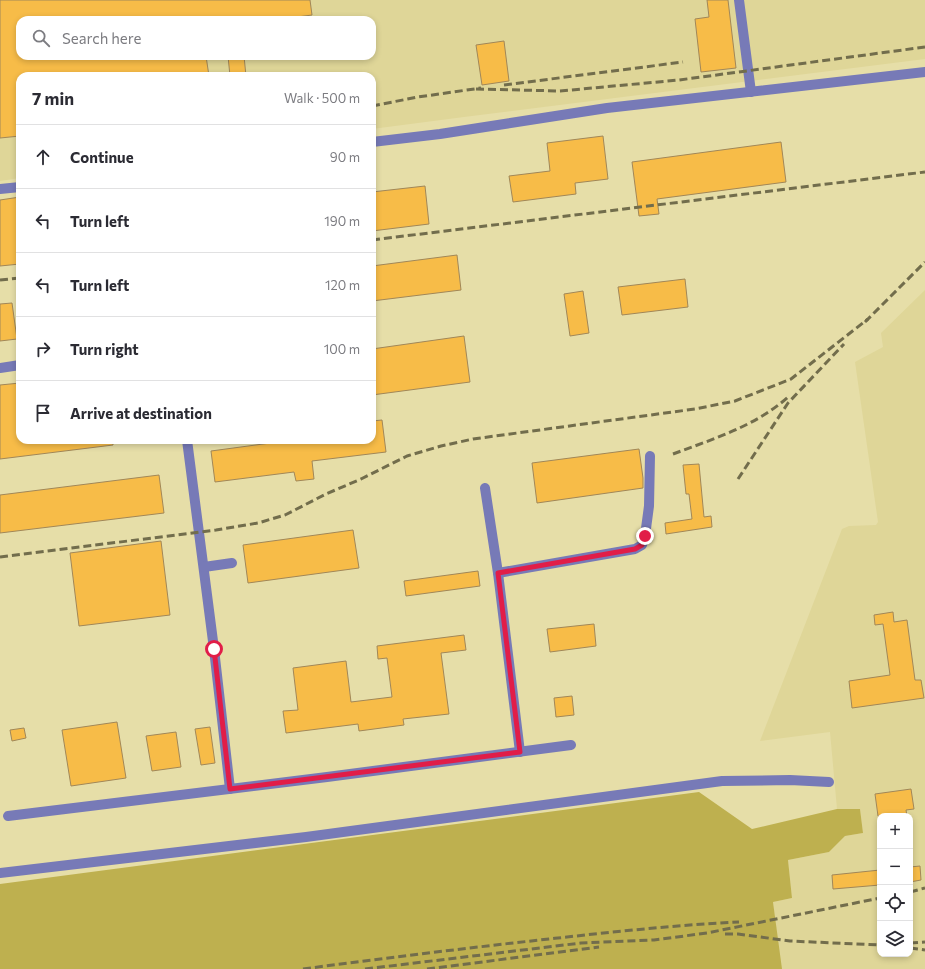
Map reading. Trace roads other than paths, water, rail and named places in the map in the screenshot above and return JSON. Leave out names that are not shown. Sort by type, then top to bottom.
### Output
[{"type":"lane","points":[[739,0],[751,92]]},
{"type":"lane","points":[[376,142],[440,134],[607,108],[925,72]]},
{"type":"lane","points":[[0,189],[16,187]]},
{"type":"lane","points":[[0,368],[16,366]]},
{"type":"lane","points":[[187,444],[197,526],[204,567],[230,789]]},
{"type":"lane","points":[[498,573],[635,549],[642,545],[645,536],[649,506],[650,456]]},
{"type":"lane","points":[[485,488],[498,573],[520,752]]},
{"type":"lane","points":[[204,567],[232,563]]},
{"type":"lane","points":[[8,816],[571,746]]},
{"type":"lane","points":[[0,873],[306,837],[722,781],[790,780],[829,782]]},
{"type":"railway","points":[[476,89],[560,91],[679,80],[925,47]]},
{"type":"railway","points":[[504,85],[683,62]]},
{"type":"railway","points":[[376,105],[418,97],[481,88]]},
{"type":"railway","points":[[376,240],[925,172]]},
{"type":"railway","points":[[865,322],[925,262]]},
{"type":"railway","points":[[0,280],[16,278]]},
{"type":"railway","points":[[0,557],[216,530],[258,523],[285,515],[407,456],[441,446],[473,439],[695,409],[735,401],[791,379],[868,319]]},
{"type":"railway","points":[[738,479],[788,403],[844,344]]},
{"type":"railway","points":[[673,454],[734,431],[762,416],[788,397]]},
{"type":"railway","points":[[913,891],[925,888]]},
{"type":"railway","points":[[365,969],[581,943],[654,940],[707,933],[877,899]]},
{"type":"railway","points":[[303,969],[596,934],[739,922]]},
{"type":"railway","points":[[725,934],[738,934],[790,941],[877,945]]},
{"type":"railway","points":[[913,943],[925,942]]},
{"type":"railway","points":[[427,969],[599,947]]},
{"type":"railway","points":[[913,948],[925,950]]}]
